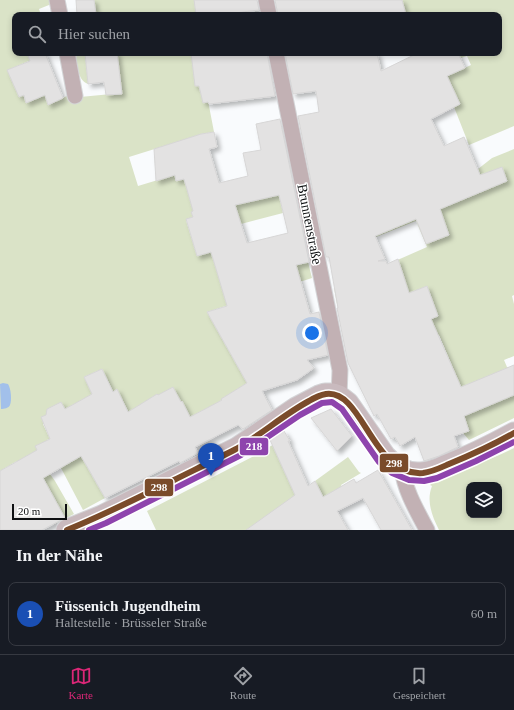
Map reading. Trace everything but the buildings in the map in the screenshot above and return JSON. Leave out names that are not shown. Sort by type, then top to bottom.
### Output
[{"type":"street","points":[[57,0],[59,12]]},
{"type":"street","points":[[266,0],[268,12]]},
{"type":"street","points":[[68,56],[75,96]]},
{"type":"street","name":"Brunnenstraße","points":[[277,56],[340,370],[339,396]]},
{"type":"street","points":[[67,530],[102,516],[237,448],[306,402],[325,394],[339,396],[351,407],[390,462],[402,469],[420,473],[436,470],[479,451],[514,433]]},
{"type":"street","points":[[402,469],[409,494],[427,530]]},
{"type":"green space","points":[[0,0],[53,0],[54,3],[39,9],[40,12],[12,12],[12,56],[30,56],[31,60],[8,70],[17,78],[26,103],[45,95],[48,105],[71,94],[80,97],[122,93],[117,56],[216,56],[205,85],[214,132],[201,134],[169,154],[176,181],[184,179],[197,210],[192,212],[193,217],[186,220],[197,256],[211,252],[221,284],[308,262],[312,278],[207,312],[247,383],[214,405],[194,415],[203,432],[198,434],[182,401],[133,421],[117,390],[113,392],[102,369],[84,377],[105,421],[43,424],[50,439],[47,440],[77,449],[105,498],[83,510],[61,468],[50,474],[74,514],[52,525],[17,461],[0,471]],"holes":[[[161,147],[171,176],[138,186],[129,157]]]},
{"type":"green space","points":[[94,0],[194,0],[208,12],[96,12]]},
{"type":"green space","points":[[370,0],[402,0],[373,8]]},
{"type":"green space","points":[[402,0],[514,0],[514,126],[469,145],[454,107],[460,104],[447,76],[471,65],[467,56],[502,56],[502,12],[405,12]]},
{"type":"green space","points":[[76,56],[85,56],[88,84],[82,79],[77,66]]},
{"type":"green space","points":[[514,149],[514,295],[512,296],[514,304],[514,356],[504,360],[514,378],[514,418],[469,440],[463,433],[458,380],[439,335],[423,341],[421,323],[438,316],[427,286],[409,293],[379,287],[337,304],[334,288],[427,247],[416,221],[376,237],[375,236],[486,190],[478,169],[492,158]]},
{"type":"green space","points":[[279,195],[283,213],[241,224],[235,205]]},
{"type":"green space","points":[[273,445],[295,495],[289,501],[246,530],[156,530],[147,511]]},
{"type":"green space","points":[[514,448],[514,530],[439,530],[434,519],[430,503],[430,492],[432,486],[430,485],[434,481]]},
{"type":"green space","points":[[348,457],[361,473],[341,485],[344,491],[325,501],[315,481]]},
{"type":"water","points":[[0,384],[8,384],[9,386],[11,401],[9,407],[1,409]]},
{"type":"transit line","name":"298","points":[[67,530],[121,506],[236,449],[299,407],[324,394],[339,396],[350,405],[380,448],[392,462],[406,471],[423,473],[433,471],[482,450],[514,433]]},
{"type":"transit line","name":"218","points":[[89,530],[106,523],[241,455],[300,415],[322,403],[332,402],[342,409],[379,462],[392,473],[409,480],[424,481],[437,478],[514,442]]},
{"type":"place","name":"Füssenich Jugendheim","points":[[211,476]]}]
